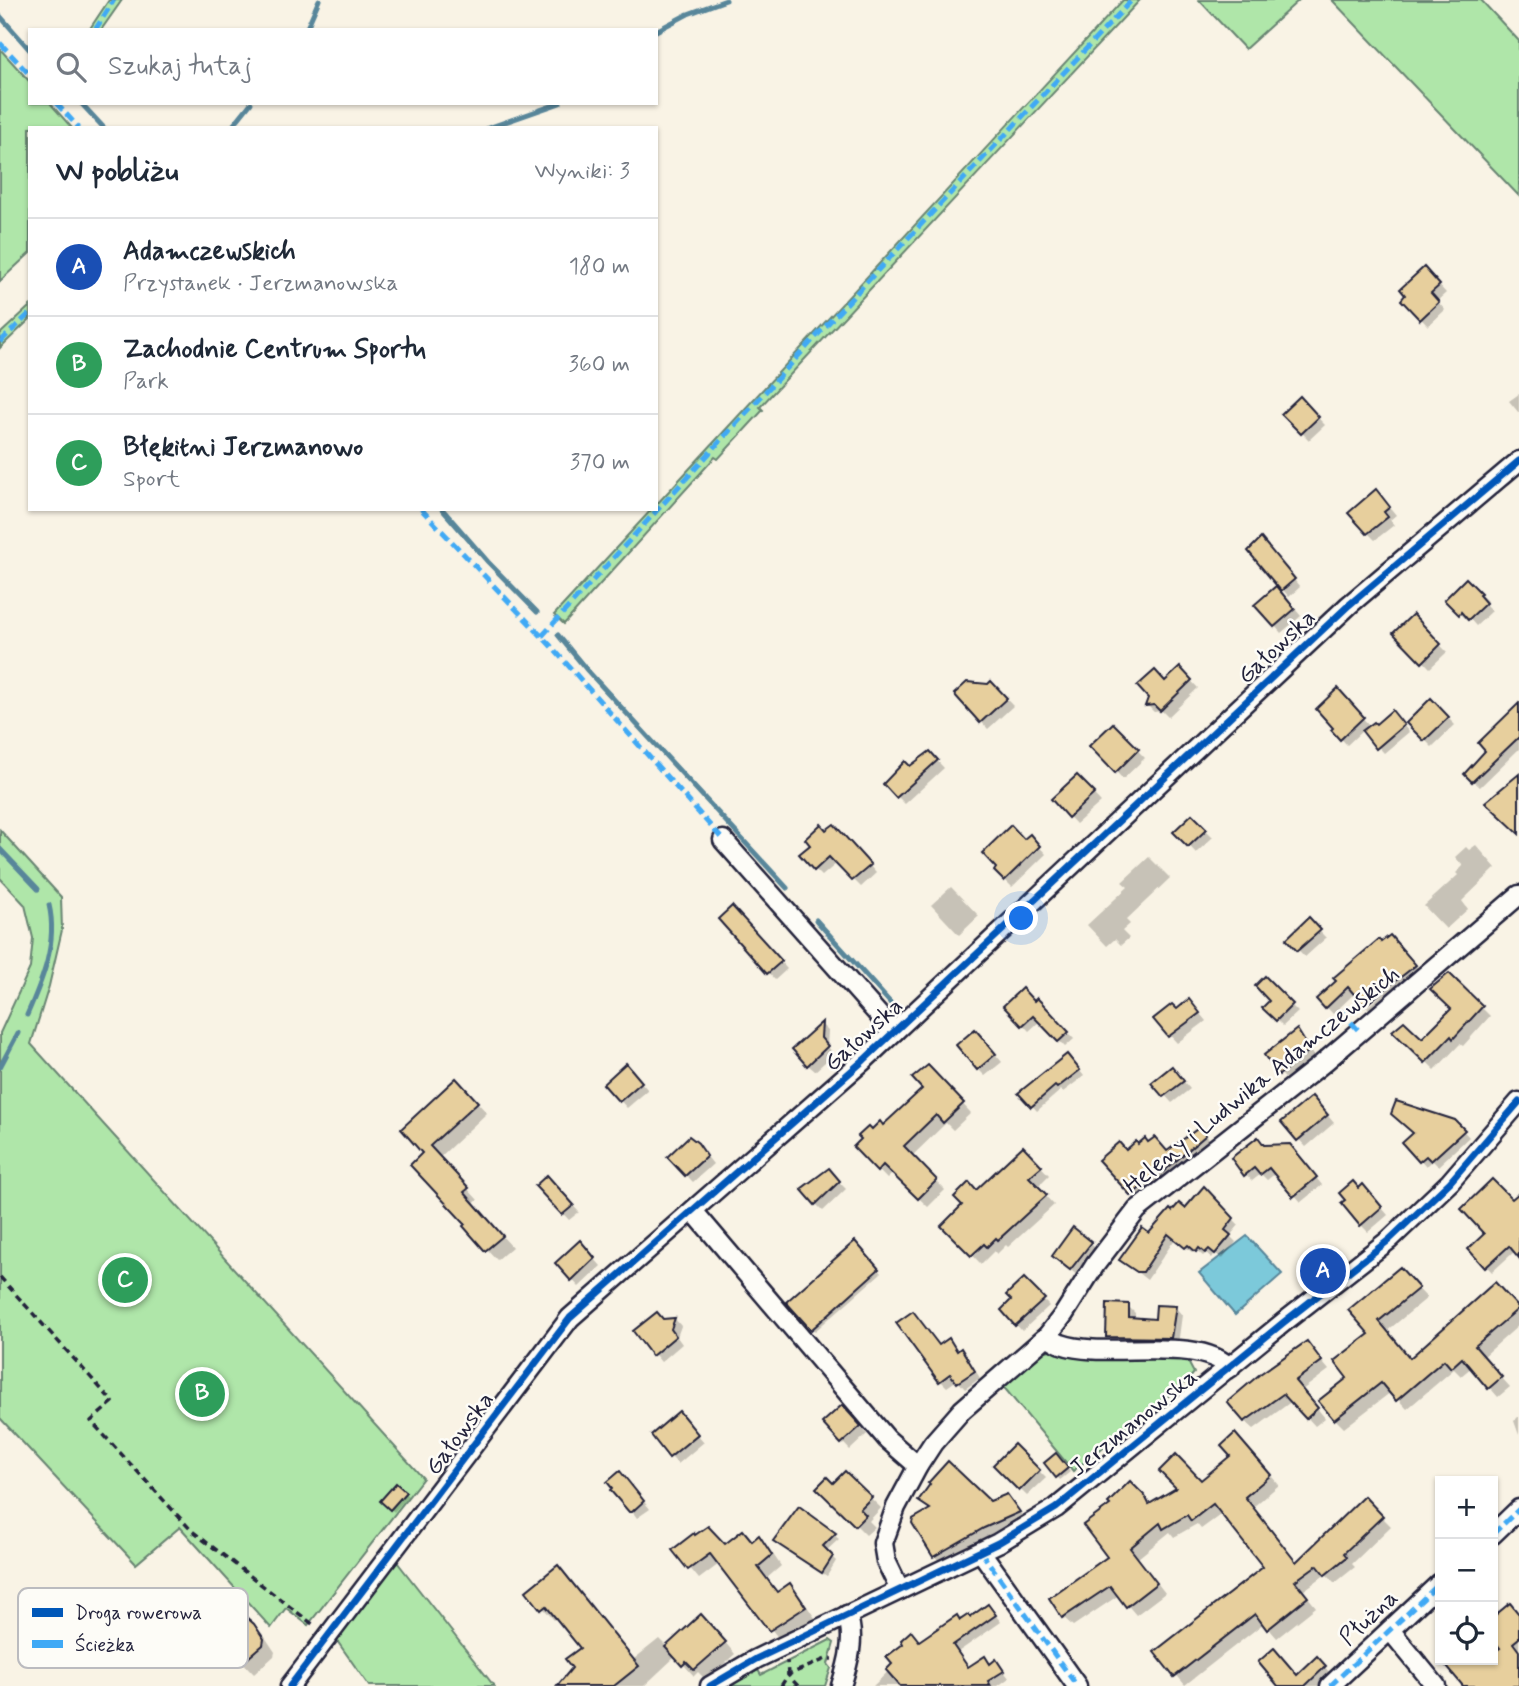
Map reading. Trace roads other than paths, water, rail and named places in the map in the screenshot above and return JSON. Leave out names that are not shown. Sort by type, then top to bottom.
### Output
[{"type":"street","name":"Gałowska","points":[[290,1686],[570,1318],[634,1260],[694,1212],[894,1032],[1349,605],[1519,461]]},
{"type":"street","points":[[723,840],[894,1032]]},
{"type":"street","name":"Heleny i Ludwika Adamczewskich","points":[[900,1590],[886,1561],[884,1543],[896,1507],[918,1466],[933,1443],[962,1410],[1047,1336],[1095,1265],[1137,1210],[1322,1064],[1519,895]]},
{"type":"street","name":"Jerzmanowska","points":[[710,1686],[756,1659],[981,1552],[1028,1527],[1056,1508],[1389,1240],[1462,1170],[1519,1102]]},
{"type":"street","points":[[694,1212],[887,1439],[918,1466]]},
{"type":"street","points":[[1047,1336],[1062,1344],[1086,1348],[1204,1353],[1230,1368]]},
{"type":"street","points":[[1498,1529],[1519,1509]]},
{"type":"street","points":[[981,1552],[1077,1686]]},
{"type":"street","name":"Płużna","points":[[1329,1686],[1435,1588]]},
{"type":"street","points":[[841,1686],[851,1640],[848,1615]]},
{"type":"street","points":[[1390,1630],[1436,1686]]},
{"type":"water","points":[[1247,1236],[1282,1274],[1235,1315],[1199,1273]]},
{"type":"waterway","points":[[307,28],[319,0]]},
{"type":"waterway","points":[[658,30],[688,14],[726,0]]},
{"type":"waterway","points":[[0,16],[28,48]]},
{"type":"waterway","points":[[83,105],[102,126]]},
{"type":"waterway","points":[[233,126],[249,105]]},
{"type":"waterway","points":[[494,126],[554,105]]},
{"type":"waterway","points":[[444,511],[537,612]]},
{"type":"waterway","points":[[558,635],[787,888]]},
{"type":"waterway","points":[[0,849],[38,889]]},
{"type":"waterway","points":[[27,1015],[43,975],[50,948],[49,905]]},
{"type":"waterway","points":[[816,920],[895,1008]]},
{"type":"waterway","points":[[0,1067],[18,1033]]},
{"type":"place","name":"Adamczewskich","points":[[1323,1271]]},
{"type":"place","name":"Błękitni Jerzmanowo","points":[[125,1280]]},
{"type":"place","name":"Zachodnie Centrum Sportu","points":[[202,1394]]}]
